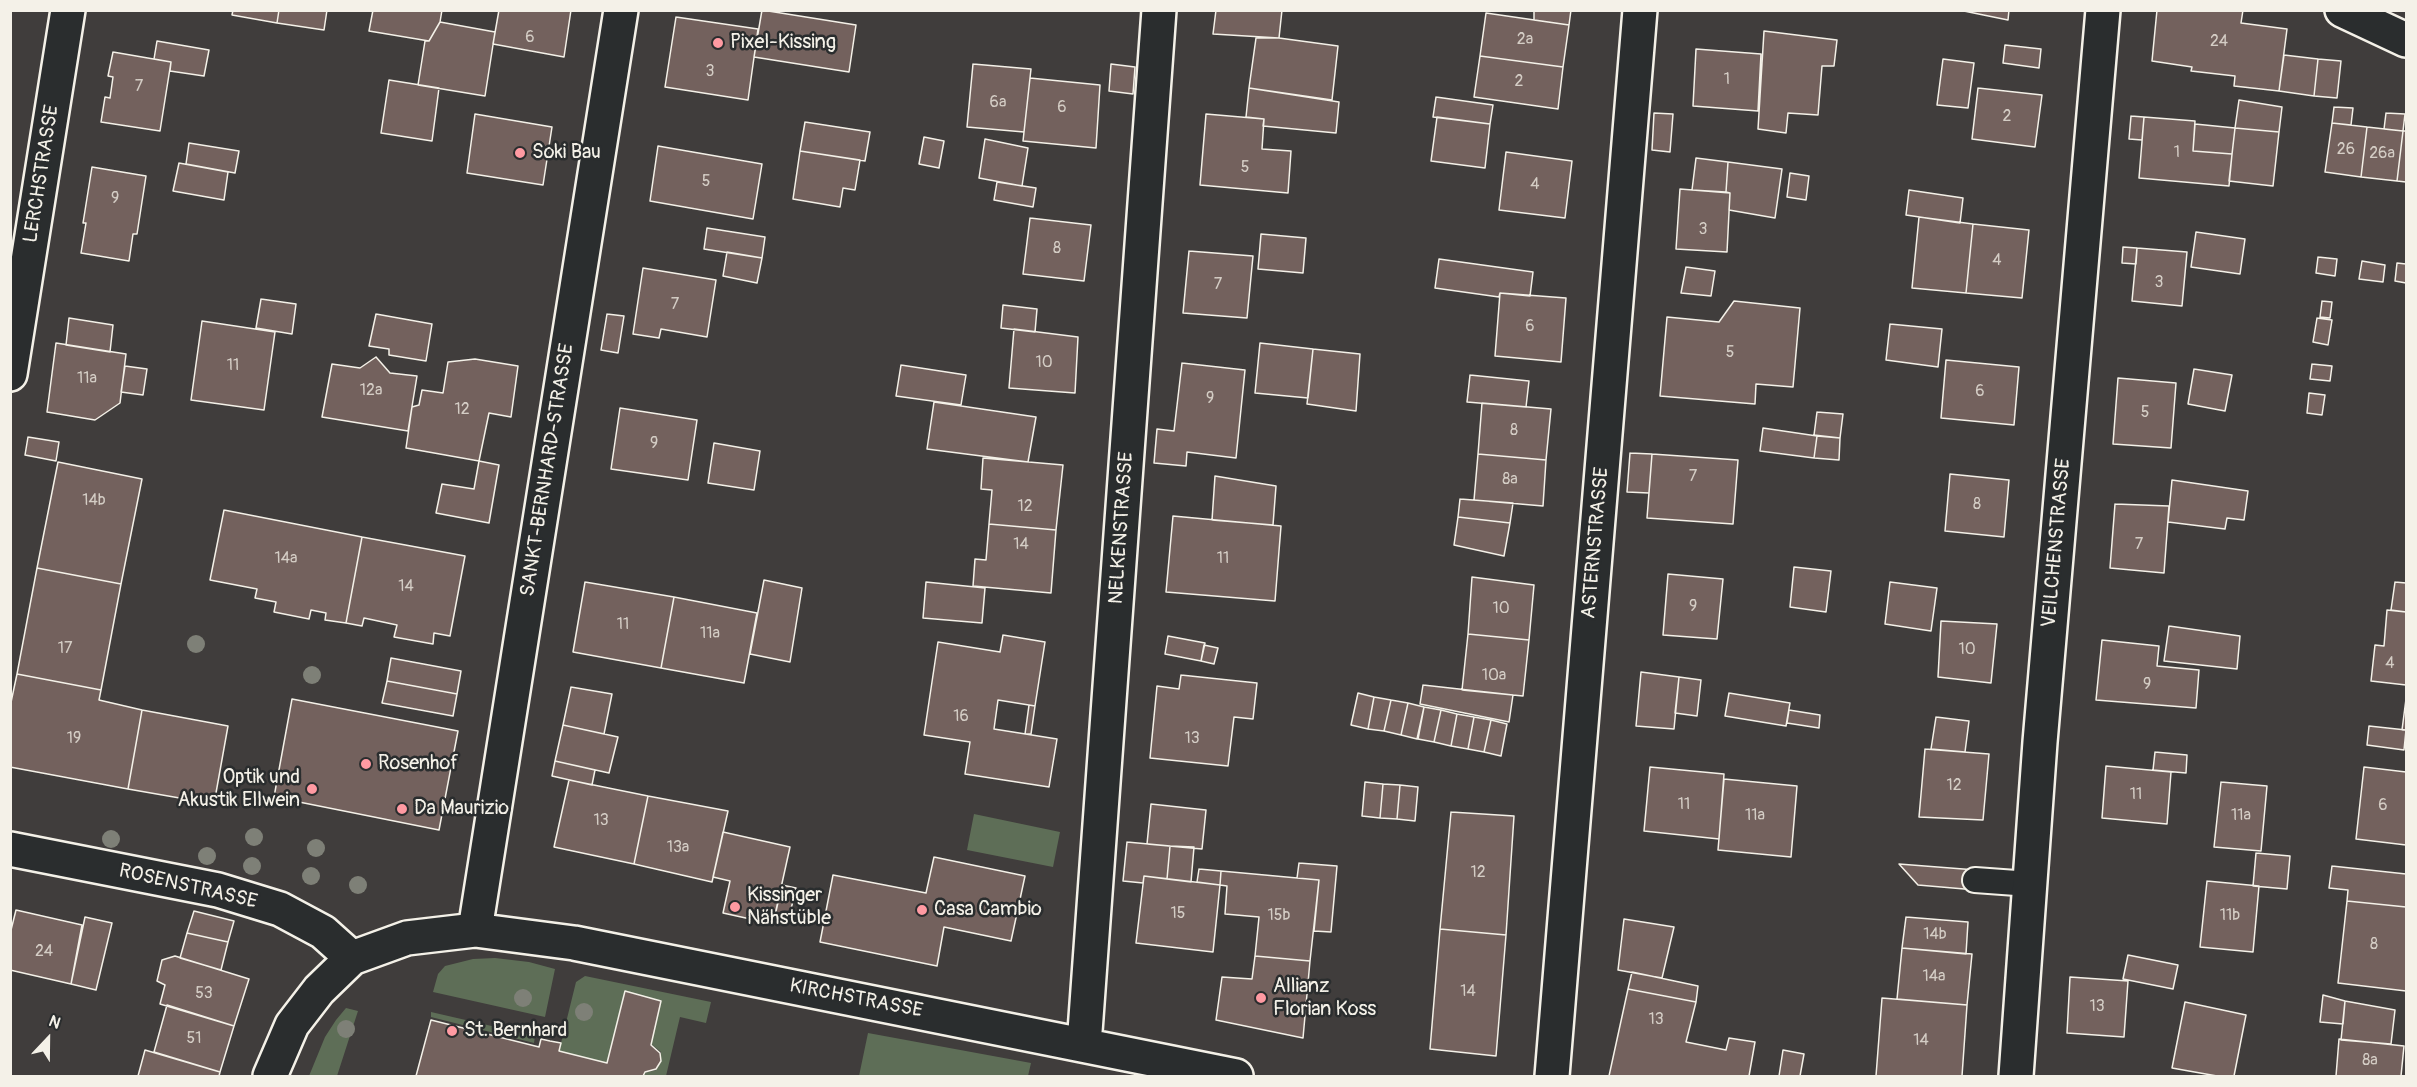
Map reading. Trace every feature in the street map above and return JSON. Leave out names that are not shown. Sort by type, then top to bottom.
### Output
[{"type":"street","name":"LERCHSTRASSE","points":[[10,374],[68,10]]},
{"type":"street","name":"SANKT-BERNHARD-STRASSE","points":[[475,930],[621,10]]},
{"type":"street","name":"NELKENSTRASSE","points":[[1084,1045],[1159,10]]},
{"type":"street","name":"ASTERNSTRASSE","points":[[1552,1077],[1640,10]]},
{"type":"street","name":"VEILCHENSTRASSE","points":[[2016,1077],[2103,10]]},
{"type":"street","points":[[2342,10],[2406,40]]},
{"type":"street","name":"ROSENSTRASSE","points":[[10,849],[218,890],[280,909],[323,932],[352,958]]},
{"type":"street","name":"KIRCHSTRASSE","points":[[352,958],[407,938],[475,930],[574,943],[1236,1077]]},
{"type":"street","points":[[270,1077],[292,1024],[319,990],[352,958]]},
{"type":"lane","points":[[1975,880],[2030,884]]},
{"type":"green space","points":[[974,814],[1060,832],[1053,867],[967,850]]},
{"type":"green space","points":[[495,958],[529,962],[555,969],[545,1017],[433,992],[438,974],[445,966],[473,959]]},
{"type":"green space","points":[[585,976],[711,1002],[706,1023],[680,1017],[666,1076],[643,1076],[644,1073],[656,1070],[661,1062],[661,1052],[651,1044],[661,1001],[625,991],[607,1063],[559,1051],[576,982]]},
{"type":"green space","points":[[346,1008],[358,1011],[337,1076],[309,1076],[325,1037]]},
{"type":"green space","points":[[431,1012],[535,1036],[534,1043],[431,1017]]},
{"type":"green space","points":[[868,1033],[1031,1063],[1028,1076],[859,1076]]},
{"type":"building","points":[[233,10],[279,10],[277,23],[232,15]]},
{"type":"building","points":[[279,10],[327,10],[324,30],[277,23]]},
{"type":"building","points":[[373,10],[442,10],[440,22],[429,41],[369,31]]},
{"type":"building","points":[[499,10],[571,10],[564,57],[493,44]]},
{"type":"building","points":[[762,10],[856,25],[849,72],[754,57]]},
{"type":"building","points":[[1216,10],[1282,10],[1279,38],[1213,34]]},
{"type":"building","points":[[1534,10],[1571,10],[1569,25],[1534,20]]},
{"type":"building","points":[[1959,10],[2009,10],[2008,20]]},
{"type":"building","points":[[2157,10],[2243,10],[2241,23],[2287,29],[2279,91],[2234,86],[2235,76],[2191,71],[2192,67],[2152,61]]},
{"type":"building","points":[[1486,13],[1569,25],[1563,67],[1480,56]]},
{"type":"building","points":[[676,17],[758,29],[748,100],[665,87]]},
{"type":"building","points":[[440,22],[495,32],[485,96],[418,85],[425,41],[429,41]]},
{"type":"building","points":[[1764,31],[1837,40],[1834,66],[1822,66],[1818,115],[1788,113],[1786,133],[1758,129]]},
{"type":"building","points":[[1256,38],[1279,38],[1338,46],[1332,100],[1249,88]]},
{"type":"building","points":[[157,41],[209,50],[204,76],[170,71],[171,62],[154,59]]},
{"type":"building","points":[[2005,45],[2041,49],[2039,68],[2003,63]]},
{"type":"building","points":[[1696,49],[1761,54],[1758,111],[1693,106]]},
{"type":"building","points":[[113,52],[171,62],[160,131],[101,122],[105,97],[110,98],[113,77],[108,76]]},
{"type":"building","points":[[2284,55],[2318,59],[2314,96],[2279,91]]},
{"type":"building","points":[[1480,56],[1563,67],[1558,109],[1474,97]]},
{"type":"building","points":[[1943,59],[1974,63],[1968,108],[1937,105]]},
{"type":"building","points":[[2318,59],[2341,61],[2337,98],[2314,96]]},
{"type":"building","points":[[973,64],[1031,69],[1024,132],[967,127]]},
{"type":"building","points":[[1111,64],[1135,67],[1133,94],[1109,91]]},
{"type":"building","points":[[1030,78],[1100,85],[1096,148],[1023,141]]},
{"type":"building","points":[[389,80],[439,88],[432,141],[381,133]]},
{"type":"building","points":[[1249,88],[1339,102],[1336,133],[1263,126],[1264,119],[1246,117]]},
{"type":"building","points":[[1978,88],[2042,95],[2035,147],[1972,139]]},
{"type":"building","points":[[1436,97],[1493,105],[1490,124],[1433,117]]},
{"type":"building","points":[[2239,100],[2282,107],[2279,132],[2235,128]]},
{"type":"building","points":[[2334,107],[2353,108],[2351,125],[2332,123]]},
{"type":"building","points":[[1654,113],[1673,114],[1670,152],[1652,150]]},
{"type":"building","points":[[2386,113],[2405,114],[2403,131],[2384,129]]},
{"type":"building","points":[[475,114],[552,127],[543,185],[467,173]]},
{"type":"building","points":[[1206,114],[1264,119],[1262,149],[1291,151],[1288,193],[1200,185]]},
{"type":"building","points":[[2131,116],[2144,117],[2142,140],[2129,139]]},
{"type":"building","points":[[1437,117],[1490,124],[1485,168],[1431,161]]},
{"type":"building","points":[[2144,117],[2195,121],[2193,151],[2232,154],[2229,186],[2139,178]]},
{"type":"building","points":[[805,122],[870,132],[865,161],[800,151]]},
{"type":"building","points":[[2332,123],[2367,127],[2361,177],[2325,172]]},
{"type":"building","points":[[2195,124],[2235,128],[2232,154],[2193,151]]},
{"type":"building","points":[[2367,127],[2403,131],[2397,181],[2361,177]]},
{"type":"building","points":[[2235,128],[2279,132],[2273,186],[2229,181]]},
{"type":"building","points":[[2403,131],[2406,131],[2406,182],[2397,181]]},
{"type":"building","points":[[924,137],[944,141],[939,168],[919,164]]},
{"type":"building","points":[[985,139],[1028,148],[1022,186],[979,178]]},
{"type":"building","points":[[189,143],[239,151],[235,173],[186,164]]},
{"type":"building","points":[[658,146],[762,164],[753,219],[650,201]]},
{"type":"building","points":[[800,151],[860,160],[855,190],[843,188],[840,207],[793,199]]},
{"type":"building","points":[[1506,152],[1572,161],[1565,218],[1499,210]]},
{"type":"building","points":[[1696,158],[1728,162],[1726,192],[1692,190]]},
{"type":"building","points":[[1728,162],[1782,169],[1775,218],[1729,210],[1730,193],[1726,192]]},
{"type":"building","points":[[179,163],[228,172],[224,200],[173,191]]},
{"type":"building","points":[[92,167],[146,176],[137,234],[133,234],[129,261],[81,253],[86,223],[83,223]]},
{"type":"building","points":[[1790,173],[1809,176],[1806,200],[1787,197]]},
{"type":"building","points":[[997,182],[1036,188],[1033,207],[994,200]]},
{"type":"building","points":[[1680,189],[1730,193],[1727,252],[1676,249]]},
{"type":"building","points":[[1909,190],[1963,198],[1960,223],[1906,215]]},
{"type":"building","points":[[1919,217],[1973,224],[1966,293],[1912,288]]},
{"type":"building","points":[[1030,218],[1091,225],[1084,281],[1023,274]]},
{"type":"building","points":[[1973,224],[2029,230],[2022,298],[1966,293]]},
{"type":"building","points":[[707,228],[765,237],[762,258],[704,249]]},
{"type":"building","points":[[2196,232],[2245,239],[2240,274],[2191,267]]},
{"type":"building","points":[[1261,234],[1306,238],[1303,273],[1258,269]]},
{"type":"building","points":[[2123,247],[2137,248],[2136,264],[2122,263]]},
{"type":"building","points":[[2137,248],[2187,252],[2182,306],[2132,301]]},
{"type":"building","points":[[1189,251],[1253,256],[1247,318],[1183,313]]},
{"type":"building","points":[[727,252],[762,258],[757,283],[723,276]]},
{"type":"building","points":[[2318,257],[2337,259],[2335,276],[2316,273]]},
{"type":"building","points":[[1439,259],[1533,272],[1530,296],[1500,293],[1499,297],[1435,288]]},
{"type":"building","points":[[2362,261],[2385,265],[2383,282],[2359,279]]},
{"type":"building","points":[[2397,263],[2406,264],[2406,283],[2395,281]]},
{"type":"building","points":[[1686,267],[1715,271],[1711,296],[1681,293]]},
{"type":"building","points":[[643,268],[716,280],[707,337],[661,329],[659,338],[633,334]]},
{"type":"building","points":[[1500,293],[1566,298],[1561,362],[1495,356]]},
{"type":"building","points":[[261,299],[296,304],[292,334],[256,328]]},
{"type":"building","points":[[1734,301],[1800,308],[1793,387],[1756,384],[1755,404],[1660,396],[1667,317],[1719,322]]},
{"type":"building","points":[[2322,301],[2332,302],[2330,318],[2320,317]]},
{"type":"building","points":[[1003,305],[1037,309],[1035,332],[1001,328]]},
{"type":"building","points":[[376,314],[432,324],[426,361],[389,355],[389,349],[369,346]]},
{"type":"building","points":[[607,314],[624,316],[618,353],[601,350]]},
{"type":"building","points":[[69,318],[113,325],[110,352],[66,345]]},
{"type":"building","points":[[2317,318],[2332,320],[2328,345],[2313,342]]},
{"type":"building","points":[[202,321],[275,332],[264,410],[191,400]]},
{"type":"building","points":[[1890,324],[1942,329],[1938,367],[1886,360]]},
{"type":"building","points":[[1014,329],[1078,337],[1075,393],[1009,388]]},
{"type":"building","points":[[56,343],[126,354],[120,403],[95,420],[47,412]]},
{"type":"building","points":[[1260,343],[1313,349],[1308,398],[1255,393]]},
{"type":"building","points":[[1313,349],[1360,354],[1356,411],[1307,404]]},
{"type":"building","points":[[376,357],[390,373],[417,376],[408,431],[322,417],[332,364],[360,368]]},
{"type":"building","points":[[475,359],[518,366],[511,417],[489,413],[479,461],[406,448],[412,407],[419,405],[422,390],[443,393],[448,362]]},
{"type":"building","points":[[1946,360],[2019,367],[2014,425],[1941,418]]},
{"type":"building","points":[[1182,363],[1245,370],[1236,458],[1187,452],[1186,466],[1154,463],[1157,429],[1174,431]]},
{"type":"building","points":[[2312,364],[2332,366],[2330,381],[2310,379]]},
{"type":"building","points":[[901,365],[966,375],[961,405],[896,396]]},
{"type":"building","points":[[125,366],[147,369],[143,395],[121,392]]},
{"type":"building","points":[[2194,369],[2232,375],[2225,411],[2188,404]]},
{"type":"building","points":[[1470,375],[1529,381],[1526,407],[1467,402]]},
{"type":"building","points":[[2118,378],[2176,383],[2171,448],[2113,444]]},
{"type":"building","points":[[2309,393],[2325,395],[2322,415],[2307,413]]},
{"type":"building","points":[[934,402],[1036,417],[1028,462],[927,449]]},
{"type":"building","points":[[1482,403],[1551,409],[1546,460],[1478,454]]},
{"type":"building","points":[[620,408],[697,420],[688,480],[611,469]]},
{"type":"building","points":[[1817,412],[1843,414],[1840,438],[1814,435]]},
{"type":"building","points":[[1763,428],[1817,436],[1814,458],[1760,451]]},
{"type":"building","points":[[1817,436],[1840,438],[1839,460],[1814,458]]},
{"type":"building","points":[[28,437],[59,442],[56,461],[25,455]]},
{"type":"building","points":[[714,443],[760,451],[754,490],[708,483]]},
{"type":"building","points":[[1630,453],[1652,454],[1649,493],[1627,492]]},
{"type":"building","points":[[1478,454],[1546,460],[1543,506],[1474,500]]},
{"type":"building","points":[[1652,454],[1738,460],[1733,524],[1647,518]]},
{"type":"building","points":[[983,458],[1063,465],[1056,530],[989,524],[992,490],[981,489]]},
{"type":"building","points":[[479,461],[499,465],[489,523],[436,513],[442,484],[474,489]]},
{"type":"building","points":[[58,462],[142,479],[121,584],[37,568]]},
{"type":"building","points":[[1950,474],[2009,480],[2004,537],[1945,531]]},
{"type":"building","points":[[1215,476],[1276,486],[1273,525],[1212,520]]},
{"type":"building","points":[[2172,480],[2248,491],[2244,520],[2227,518],[2225,529],[2168,522]]},
{"type":"building","points":[[1460,499],[1513,503],[1510,523],[1458,517]]},
{"type":"building","points":[[2115,504],[2169,506],[2164,573],[2110,568]]},
{"type":"building","points":[[224,510],[362,537],[346,623],[325,620],[326,613],[311,610],[309,619],[274,612],[276,602],[255,598],[257,589],[210,580]]},
{"type":"building","points":[[1173,516],[1281,526],[1275,601],[1166,592]]},
{"type":"building","points":[[1458,517],[1510,523],[1504,556],[1454,545]]},
{"type":"building","points":[[989,524],[1056,530],[1051,593],[973,586],[975,559],[986,560]]},
{"type":"building","points":[[362,537],[465,556],[450,636],[434,633],[433,644],[394,637],[397,625],[364,618],[362,626],[346,623]]},
{"type":"building","points":[[1794,567],[1831,571],[1826,612],[1790,607]]},
{"type":"building","points":[[37,568],[121,584],[101,690],[17,674]]},
{"type":"building","points":[[1668,574],[1723,579],[1717,639],[1663,635]]},
{"type":"building","points":[[1472,577],[1534,585],[1529,640],[1468,634]]},
{"type":"building","points":[[764,580],[802,588],[790,662],[750,654]]},
{"type":"building","points":[[585,582],[674,597],[661,668],[573,652]]},
{"type":"building","points":[[926,582],[985,588],[982,623],[923,618]]},
{"type":"building","points":[[1890,582],[1937,588],[1931,631],[1885,624]]},
{"type":"building","points":[[2395,582],[2406,583],[2406,612],[2391,610]]},
{"type":"building","points":[[674,597],[757,613],[744,683],[661,668]]},
{"type":"building","points":[[2387,610],[2406,612],[2406,685],[2371,681],[2375,645],[2384,646]]},
{"type":"building","points":[[1941,621],[1997,624],[1991,683],[1938,677]]},
{"type":"building","points":[[2169,626],[2240,636],[2237,669],[2164,661]]},
{"type":"building","points":[[1468,634],[1529,640],[1523,696],[1462,690]]},
{"type":"building","points":[[1003,635],[1045,642],[1035,706],[998,700],[994,729],[1057,739],[1049,787],[965,774],[970,742],[924,735],[938,642],[1000,652]]},
{"type":"building","points":[[1168,636],[1205,643],[1201,661],[1165,654]]},
{"type":"building","points":[[2102,640],[2159,646],[2157,666],[2199,670],[2196,708],[2096,700]]},
{"type":"building","points":[[1204,645],[1218,648],[1214,664],[1201,661]]},
{"type":"building","points":[[391,658],[461,671],[457,694],[387,681]]},
{"type":"building","points":[[1641,672],[1679,677],[1674,729],[1636,726]]},
{"type":"building","points":[[17,674],[101,690],[99,700],[142,710],[128,789],[10,767],[10,707]]},
{"type":"building","points":[[1181,675],[1257,683],[1253,719],[1234,717],[1228,766],[1150,758],[1157,686],[1179,689]]},
{"type":"building","points":[[1679,677],[1701,680],[1697,716],[1675,713]]},
{"type":"building","points":[[387,681],[457,694],[453,716],[382,703]]},
{"type":"building","points":[[1423,685],[1513,695],[1509,722],[1420,704]]},
{"type":"building","points":[[571,687],[612,694],[604,734],[563,725]]},
{"type":"building","points":[[1358,693],[1374,697],[1368,729],[1351,725]]},
{"type":"building","points":[[1729,693],[1790,703],[1786,726],[1725,716]]},
{"type":"building","points":[[1374,697],[1391,700],[1384,731],[1368,729]]},
{"type":"building","name":"Rosenhof","points":[[292,699],[458,731],[439,830],[274,797]]},
{"type":"building","points":[[2406,699],[2406,730],[2402,730]]},
{"type":"building","points":[[1391,700],[1408,703],[1401,735],[1384,731]]},
{"type":"building","points":[[1408,703],[1424,707],[1417,739],[1401,735]]},
{"type":"building","points":[[1029,705],[1035,706],[1031,734],[1025,734]]},
{"type":"building","points":[[1424,707],[1441,710],[1434,742],[1418,739]]},
{"type":"building","points":[[142,710],[228,726],[214,804],[128,789]]},
{"type":"building","points":[[1441,710],[1457,714],[1451,746],[1434,742]]},
{"type":"building","points":[[1789,710],[1820,715],[1819,728],[1787,723]]},
{"type":"building","points":[[1457,714],[1474,717],[1468,749],[1451,746]]},
{"type":"building","points":[[1474,717],[1491,720],[1484,752],[1468,749]]},
{"type":"building","points":[[1936,717],[1969,721],[1965,752],[1931,749]]},
{"type":"building","points":[[1491,720],[1507,724],[1501,756],[1484,752]]},
{"type":"building","points":[[563,725],[618,737],[609,773],[555,761]]},
{"type":"building","points":[[2369,726],[2406,730],[2404,750],[2367,745]]},
{"type":"building","points":[[1925,749],[1989,754],[1983,820],[1919,817]]},
{"type":"building","points":[[2155,752],[2187,755],[2186,773],[2153,770]]},
{"type":"building","points":[[555,761],[595,770],[592,785],[552,776]]},
{"type":"building","points":[[2106,766],[2171,772],[2167,824],[2102,818]]},
{"type":"building","points":[[1650,767],[1724,774],[1719,839],[1644,831]]},
{"type":"building","points":[[2364,767],[2406,772],[2406,845],[2356,839]]},
{"type":"building","points":[[1724,779],[1797,786],[1791,857],[1718,850]]},
{"type":"building","points":[[569,780],[648,796],[634,864],[554,847]]},
{"type":"building","points":[[1365,782],[1383,784],[1380,818],[1362,816]]},
{"type":"building","points":[[2221,782],[2267,786],[2261,851],[2214,847]]},
{"type":"building","points":[[1383,784],[1400,785],[1397,819],[1380,818]]},
{"type":"building","points":[[1400,785],[1418,787],[1415,821],[1397,819]]},
{"type":"building","points":[[648,796],[728,811],[712,882],[634,864]]},
{"type":"building","points":[[1151,804],[1206,810],[1202,849],[1147,844]]},
{"type":"building","points":[[1451,812],[1514,816],[1506,935],[1440,929]]},
{"type":"building","points":[[723,832],[790,847],[773,924],[723,913],[730,881],[713,877]]},
{"type":"building","points":[[1127,842],[1170,846],[1167,879],[1144,876],[1143,883],[1123,881]]},
{"type":"building","points":[[1170,846],[1194,847],[1191,882],[1167,879]]},
{"type":"building","points":[[2256,853],[2290,856],[2287,889],[2253,886]]},
{"type":"building","name":"Casa Cambio","points":[[934,857],[1025,876],[1011,941],[944,927],[937,966],[820,942],[833,875],[926,893]]},
{"type":"building","points":[[1299,863],[1337,866],[1331,932],[1314,931],[1319,880],[1297,878]]},
{"type":"building","points":[[1899,864],[1976,870],[1976,890],[1918,885]]},
{"type":"building","points":[[2332,866],[2406,874],[2406,907],[2347,901],[2348,890],[2329,888]]},
{"type":"building","points":[[1199,869],[1221,871],[1220,885],[1197,882]]},
{"type":"building","points":[[1221,871],[1319,880],[1310,961],[1255,956],[1259,917],[1225,914],[1227,886],[1220,885]]},
{"type":"building","points":[[1144,876],[1220,885],[1213,952],[1136,943]]},
{"type":"building","points":[[2207,881],[2259,886],[2253,952],[2200,947]]},
{"type":"building","points":[[782,885],[796,888],[788,922],[774,920]]},
{"type":"building","points":[[2347,901],[2406,907],[2406,991],[2338,983]]},
{"type":"building","points":[[16,910],[82,925],[71,984],[10,970],[10,934]]},
{"type":"building","points":[[194,911],[234,921],[228,942],[187,933]]},
{"type":"building","points":[[85,917],[112,923],[96,990],[71,984]]},
{"type":"building","points":[[1906,917],[1968,922],[1966,954],[1902,948]]},
{"type":"building","points":[[1624,919],[1674,927],[1662,978],[1618,970]]},
{"type":"building","points":[[1440,929],[1506,935],[1496,1056],[1430,1049]]},
{"type":"building","points":[[187,933],[228,942],[221,970],[180,958]]},
{"type":"building","points":[[1902,948],[1972,954],[1967,1005],[1897,999]]},
{"type":"building","points":[[2128,955],[2178,965],[2173,989],[2123,979]]},
{"type":"building","points":[[175,956],[249,979],[234,1026],[160,1004],[165,985],[157,981],[162,960]]},
{"type":"building","points":[[1255,956],[1310,961],[1303,1038],[1216,1020],[1222,977],[1252,979]]},
{"type":"building","points":[[1632,972],[1698,986],[1696,1002],[1628,989]]},
{"type":"building","points":[[2070,977],[2128,981],[2124,1037],[2067,1033]]},
{"type":"building","points":[[1628,989],[1696,1002],[1686,1042],[1726,1050],[1729,1038],[1755,1042],[1749,1076],[1609,1076]]},
{"type":"building","name":"St. Bernhard","points":[[625,991],[661,1001],[651,1045],[660,1053],[661,1061],[656,1069],[645,1072],[643,1076],[416,1076],[431,1020],[539,1047],[541,1039],[561,1043],[559,1051],[607,1063]]},
{"type":"building","points":[[2323,995],[2345,1001],[2343,1024],[2320,1022]]},
{"type":"building","points":[[1882,998],[1967,1005],[1962,1076],[1876,1076]]},
{"type":"building","points":[[2345,1001],[2395,1010],[2391,1044],[2341,1040]]},
{"type":"building","points":[[2185,1002],[2246,1015],[2234,1076],[2217,1076],[2172,1068]]},
{"type":"building","points":[[167,1005],[234,1026],[220,1072],[154,1052]]},
{"type":"building","points":[[2339,1039],[2404,1046],[2401,1076],[2336,1076]]},
{"type":"building","points":[[145,1050],[220,1072],[219,1076],[138,1076]]},
{"type":"building","points":[[1783,1050],[1804,1054],[1800,1076],[1779,1076]]},
{"type":"place","name":"Pixel-Kissing","points":[[718,43]]},
{"type":"place","name":"Soki Bau","points":[[520,153]]},
{"type":"place","name":"Rosenhof","points":[[366,764]]},
{"type":"place","name":"Optik und Akustik Ellwein","points":[[312,789]]},
{"type":"place","name":"Da Maurizio","points":[[402,809]]},
{"type":"place","name":"Kissinger Nähstüble","points":[[735,907]]},
{"type":"place","name":"Casa Cambio","points":[[922,910]]},
{"type":"place","name":"Allianz Florian Koss","points":[[1261,998]]},
{"type":"place","name":"St. Bernhard","points":[[452,1031]]}]
